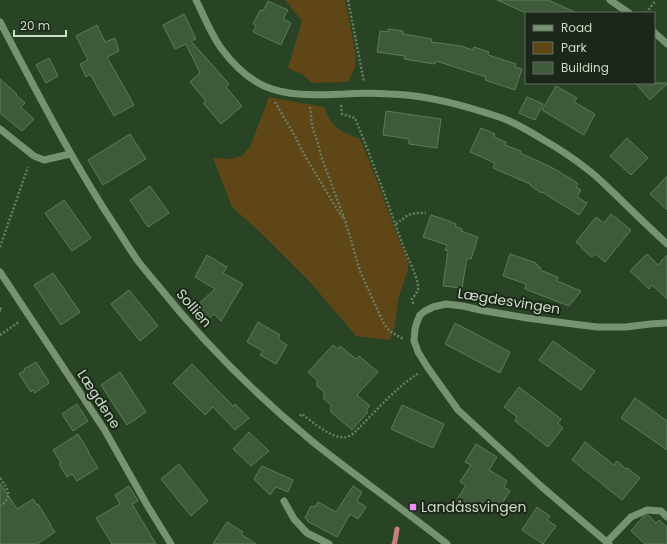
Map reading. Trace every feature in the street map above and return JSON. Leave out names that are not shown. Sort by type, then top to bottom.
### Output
[{"type":"street","points":[[196,0],[220,47],[239,69],[262,85],[281,91],[310,95],[366,93],[414,96],[458,105],[504,119],[527,130],[588,169],[667,244]]},
{"type":"street","points":[[610,0],[628,12]]},
{"type":"street","name":"Sollien","points":[[0,22],[70,154],[104,210],[138,261],[172,304],[203,339],[258,394],[290,422],[313,442],[447,544]]},
{"type":"street","points":[[655,33],[667,44]]},
{"type":"street","points":[[0,129],[34,156],[44,160],[70,154]]},
{"type":"street","name":"Lægdene","points":[[0,272],[104,429],[170,544]]},
{"type":"street","name":"Lægdesvingen","points":[[608,543],[542,487],[458,410],[428,368],[416,346],[414,341],[415,329],[420,315],[424,311],[446,304],[527,318],[597,327],[626,327],[667,323]]},
{"type":"street","points":[[284,501],[294,519],[307,533],[329,544]]},
{"type":"street","points":[[608,543],[631,517],[647,510],[661,511],[667,517]]},
{"type":"path","points":[[348,0],[366,93]]},
{"type":"path","points":[[647,12],[656,0]]},
{"type":"path","points":[[271,88],[274,101],[302,151],[345,220]]},
{"type":"path","points":[[310,95],[312,125],[321,156],[339,201],[362,278],[374,299],[383,322],[391,332],[416,346]]},
{"type":"path","points":[[341,104],[342,114],[355,118],[418,283],[417,292],[412,299],[414,304]]},
{"type":"path","points":[[0,248],[28,164]]},
{"type":"path","points":[[396,224],[408,215],[426,213]]},
{"type":"path","points":[[0,308],[2,310],[0,311]]},
{"type":"path","points":[[0,335],[19,322],[17,318]]},
{"type":"path","points":[[290,422],[302,414],[322,429],[335,436],[349,436],[413,377],[428,368]]},
{"type":"path","points":[[0,478],[9,491],[8,498],[5,503],[0,506]]},
{"type":"green space","points":[[285,0],[345,0],[356,55],[355,67],[348,82],[312,83],[303,75],[288,68],[302,21]]},
{"type":"green space","points":[[269,97],[324,107],[335,126],[347,134],[360,139],[408,263],[408,270],[398,299],[395,326],[390,340],[356,336],[310,282],[260,232],[232,207],[213,158],[230,159],[242,156],[250,147]]},
{"type":"building","points":[[497,0],[548,0],[575,12],[525,12]]},
{"type":"building","points":[[268,1],[288,10],[283,19],[291,23],[281,45],[253,32],[256,26],[253,24],[260,10],[263,11]]},
{"type":"building","points":[[184,14],[196,39],[191,41],[229,84],[226,87],[242,106],[221,124],[203,103],[206,101],[190,82],[200,73],[186,44],[175,49],[163,25]]},
{"type":"building","points":[[97,25],[105,42],[115,38],[119,51],[107,57],[134,105],[114,116],[90,74],[86,77],[80,64],[88,60],[76,36]]},
{"type":"building","points":[[388,29],[403,31],[403,34],[432,39],[431,42],[461,46],[473,50],[474,47],[489,52],[488,55],[516,64],[515,67],[522,69],[515,90],[485,80],[486,77],[436,61],[435,64],[404,59],[405,56],[377,52],[380,31],[388,32]]},
{"type":"building","points":[[49,58],[58,76],[46,83],[36,65]]},
{"type":"building","points":[[0,79],[25,103],[21,107],[34,119],[22,131],[0,113]]},
{"type":"building","points":[[667,83],[667,84],[650,100],[636,84]]},
{"type":"building","points":[[556,86],[577,98],[574,102],[595,114],[584,135],[542,110]]},
{"type":"building","points":[[527,97],[543,104],[535,120],[519,113]]},
{"type":"building","points":[[386,111],[441,119],[437,148],[409,144],[409,139],[383,135]]},
{"type":"building","points":[[481,128],[495,134],[494,137],[506,142],[505,145],[521,151],[520,153],[551,167],[576,182],[578,184],[576,187],[581,190],[577,197],[587,203],[579,215],[542,192],[541,193],[530,184],[493,168],[495,163],[470,152]]},
{"type":"building","points":[[130,134],[146,159],[103,185],[88,160]]},
{"type":"building","points":[[627,138],[648,158],[631,175],[610,156]]},
{"type":"building","points":[[667,176],[667,210],[650,194]]},
{"type":"building","points":[[150,186],[169,213],[148,227],[130,200]]},
{"type":"building","points":[[64,200],[91,238],[72,251],[45,213]]},
{"type":"building","points":[[611,214],[631,230],[605,262],[595,254],[592,257],[576,242],[596,217],[604,223]]},
{"type":"building","points":[[431,215],[456,224],[455,226],[462,229],[461,231],[478,237],[471,259],[467,258],[462,288],[443,286],[448,251],[445,250],[447,245],[423,237]]},
{"type":"building","points":[[510,254],[536,263],[538,267],[541,268],[540,270],[558,277],[557,281],[581,291],[569,306],[525,289],[526,284],[503,276]]},
{"type":"building","points":[[647,254],[658,265],[667,255],[667,299],[652,285],[649,289],[630,271]]},
{"type":"building","points":[[207,255],[227,267],[223,273],[243,284],[221,321],[214,314],[206,321],[194,308],[215,289],[195,277]]},
{"type":"building","points":[[53,273],[80,312],[61,325],[34,285]]},
{"type":"building","points":[[129,290],[158,326],[140,341],[111,304]]},
{"type":"building","points":[[258,322],[280,335],[278,339],[287,345],[276,364],[260,355],[263,351],[247,342]]},
{"type":"building","points":[[455,323],[510,352],[500,373],[445,344]]},
{"type":"building","points":[[553,341],[595,371],[581,390],[539,360]]},
{"type":"building","points":[[333,345],[338,349],[340,346],[356,359],[359,356],[378,372],[357,395],[370,406],[366,410],[368,412],[352,430],[331,412],[331,405],[324,399],[324,392],[317,386],[317,380],[308,372]]},
{"type":"building","points":[[36,362],[49,383],[35,393],[33,390],[31,392],[19,374],[25,370],[24,369]]},
{"type":"building","points":[[192,364],[233,406],[235,404],[249,418],[235,430],[213,407],[205,415],[173,383]]},
{"type":"building","points":[[120,372],[146,412],[127,425],[101,385]]},
{"type":"building","points":[[519,387],[561,419],[558,423],[563,428],[548,447],[515,421],[517,417],[504,407]]},
{"type":"building","points":[[635,398],[667,421],[667,450],[621,418]]},
{"type":"building","points":[[77,404],[88,421],[73,431],[62,414]]},
{"type":"building","points":[[402,405],[444,424],[433,448],[391,429]]},
{"type":"building","points":[[249,432],[269,451],[251,466],[233,449]]},
{"type":"building","points":[[78,434],[98,468],[77,481],[72,474],[67,477],[53,450]]},
{"type":"building","points":[[585,442],[614,465],[617,461],[640,478],[622,500],[572,460]]},
{"type":"building","points":[[476,444],[497,457],[489,470],[507,481],[504,487],[510,491],[497,511],[482,502],[475,512],[456,501],[466,485],[460,482],[471,465],[465,462]]},
{"type":"building","points":[[179,464],[208,501],[191,516],[161,479]]},
{"type":"building","points":[[262,466],[293,480],[288,492],[276,487],[270,495],[254,479]]},
{"type":"building","points":[[0,483],[17,509],[33,499],[37,505],[38,504],[55,532],[37,544],[0,544]]},
{"type":"building","points":[[129,486],[138,501],[132,504],[156,544],[112,544],[96,518],[120,504],[115,495]]},
{"type":"building","points":[[353,486],[362,492],[357,501],[366,507],[358,519],[350,514],[337,537],[307,521],[308,520],[305,518],[311,506],[315,507],[318,502],[336,512]]},
{"type":"building","points":[[537,507],[550,516],[547,520],[556,526],[543,544],[522,530]]},
{"type":"building","points":[[648,515],[656,523],[659,520],[667,527],[667,544],[645,544],[631,531],[643,517]]},
{"type":"building","points":[[227,522],[243,532],[241,534],[256,544],[213,544]]},
{"type":"waterway","points":[[394,544],[397,529]]},
{"type":"place","name":"Landåssvingen","points":[[413,507]]}]
